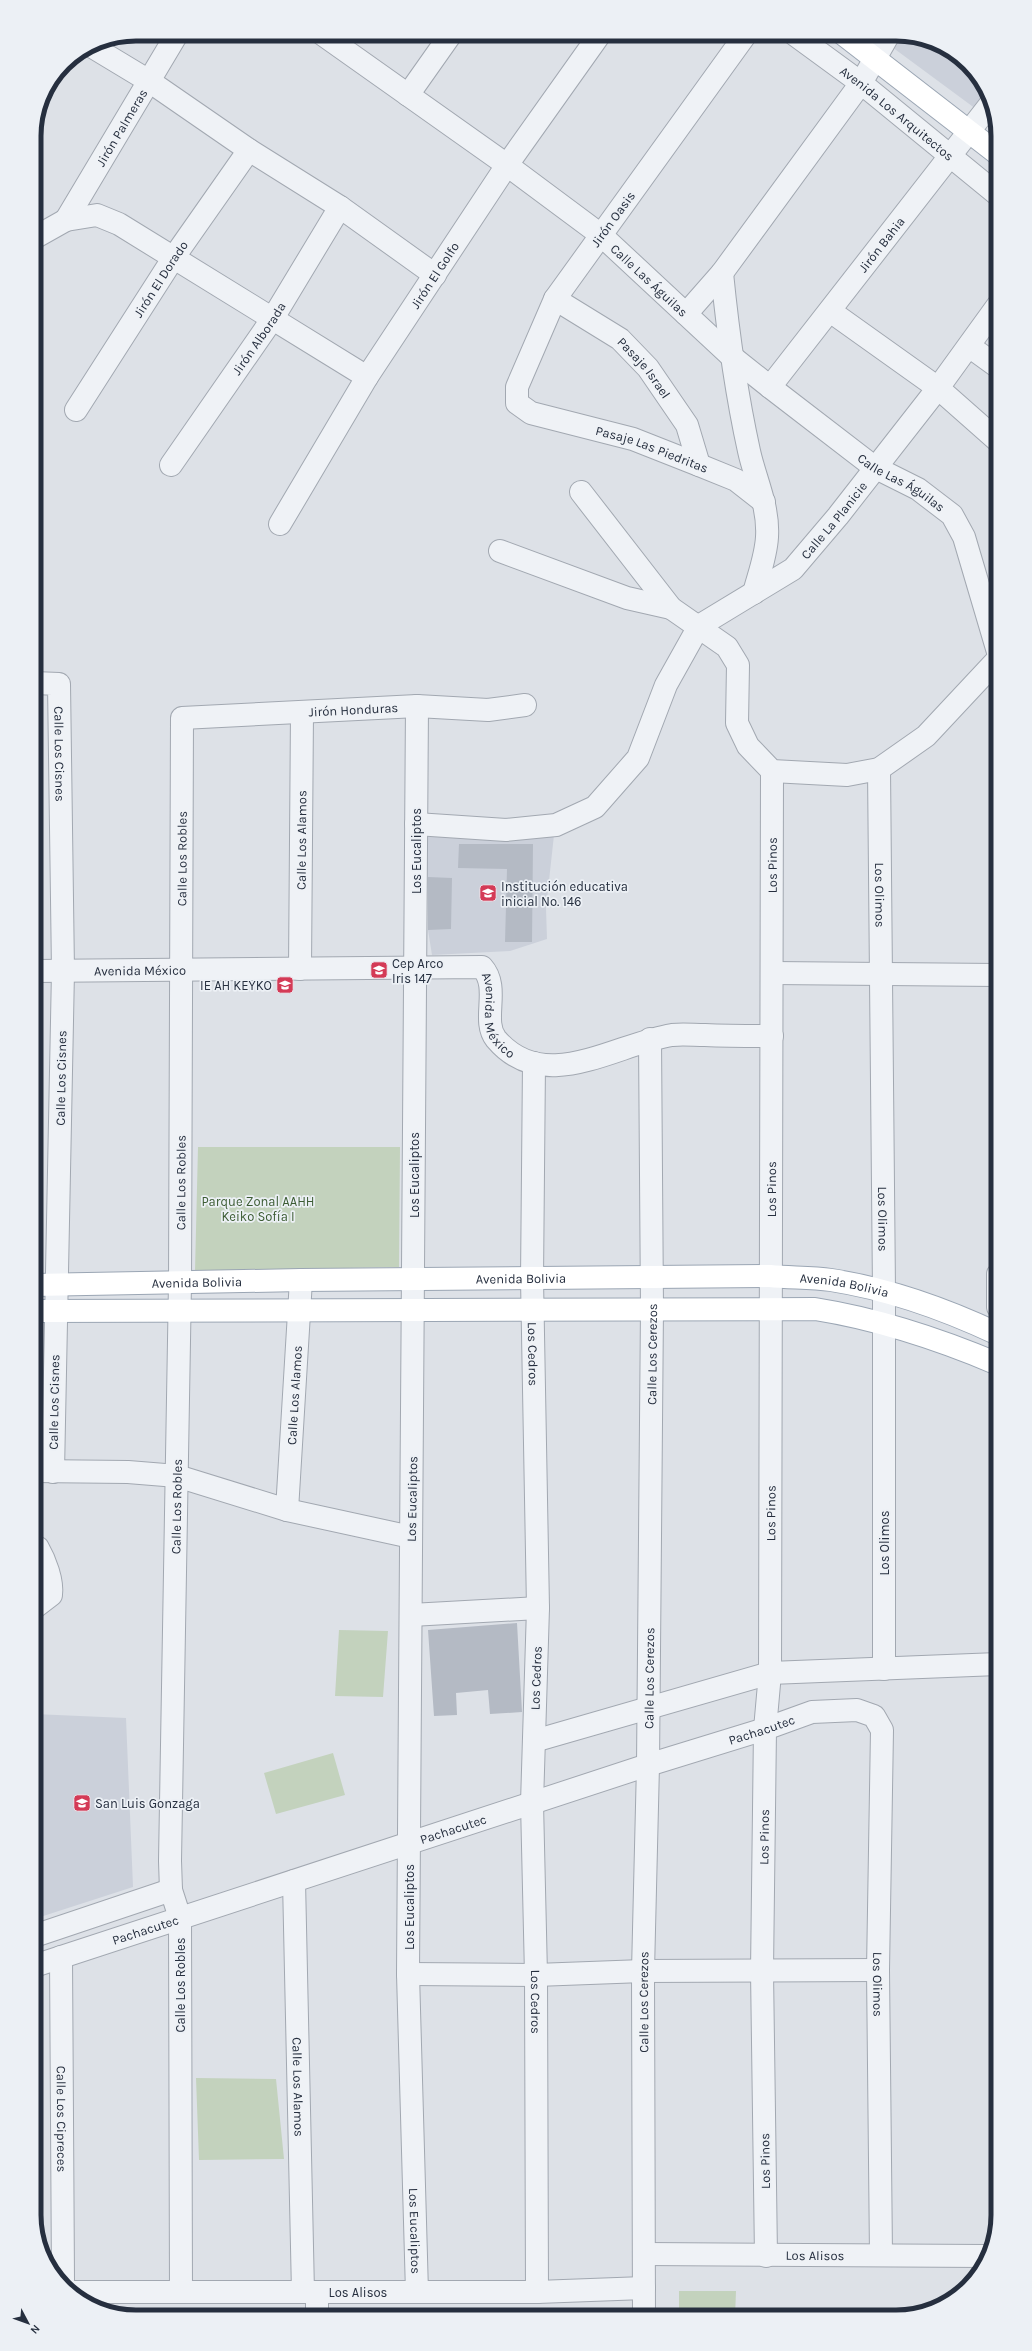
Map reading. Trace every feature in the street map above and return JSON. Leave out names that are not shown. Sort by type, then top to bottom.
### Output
[{"type":"main road","points":[[852,41],[991,148]]},
{"type":"main road","name":"Avenida Bolivia","points":[[41,1285],[301,1280],[770,1276],[830,1280],[884,1291],[929,1304],[991,1331]]},
{"type":"main road","name":"Avenida Bolivia","points":[[41,1311],[770,1307],[815,1309],[884,1323],[962,1349],[991,1361]]},
{"type":"street","name":"Jirón Palmeras","points":[[66,220],[173,41]]},
{"type":"street","name":"Calle Las Águilas","points":[[332,41],[507,165],[601,235],[731,356],[874,467],[918,489],[952,515],[964,537],[991,628]]},
{"type":"street","points":[[408,95],[446,41]]},
{"type":"street","name":"Jirón El Golfo","points":[[280,524],[367,378],[507,165],[595,41]]},
{"type":"street","name":"Jirón Oasis","points":[[531,413],[518,403],[517,387],[555,299],[741,41]]},
{"type":"street","name":"Avenida Los Arquitectos","points":[[804,41],[861,83],[991,188]]},
{"type":"street","points":[[686,314],[722,273],[861,83],[885,41]]},
{"type":"street","points":[[97,50],[149,81],[249,150],[340,207],[435,274]]},
{"type":"street","name":"Jirón Bahia","points":[[770,387],[987,109]]},
{"type":"street","name":"Jirón El Dorado","points":[[76,410],[174,257],[249,150]]},
{"type":"street","name":"Jirón Alborada","points":[[171,465],[273,318],[340,207]]},
{"type":"street","points":[[41,232],[66,220],[97,215],[119,224],[273,318],[367,378]]},
{"type":"street","points":[[722,273],[731,356],[749,452],[764,502],[767,536],[764,557],[754,593]]},
{"type":"street","name":"Pasaje Israel","points":[[555,299],[620,339],[648,368],[687,426],[699,465]]},
{"type":"street","points":[[830,311],[938,388],[991,435]]},
{"type":"street","name":"Calle La Planicie","points":[[699,626],[793,569],[838,516],[874,467],[938,388],[991,315]]},
{"type":"street","points":[[969,346],[991,362]]},
{"type":"street","name":"Pasaje Las Piedritas","points":[[531,413],[633,439],[736,480],[764,502]]},
{"type":"street","points":[[581,492],[671,608],[699,626],[727,647],[738,665],[737,723],[748,746],[772,771],[847,775],[879,769],[926,736],[991,667]]},
{"type":"street","points":[[500,551],[620,596],[671,608]]},
{"type":"street","points":[[416,824],[506,830],[528,828],[556,825],[595,807],[638,758],[666,685],[699,626]]},
{"type":"street","name":"Calle Los Cisnes","points":[[41,683],[59,684],[63,971],[56,1312],[43,1471]]},
{"type":"street","name":"Jirón Honduras","points":[[182,718],[417,706],[488,710],[524,704]]},
{"type":"street","name":"Los Eucaliptos","points":[[417,706],[414,1310],[408,1974],[417,2292]]},
{"type":"street","name":"Calle Los Alamos","points":[[300,969],[302,712]]},
{"type":"street","name":"Calle Los Robles","points":[[181,2292],[180,1918],[171,1890],[170,1862],[180,1311],[182,718]]},
{"type":"street","name":"Los Olimos","points":[[879,769],[884,1291],[884,1668]]},
{"type":"street","name":"Los Pinos","points":[[766,2256],[762,1971],[765,1729],[770,1673],[772,771]]},
{"type":"street","name":"Avenida México","points":[[41,971],[482,967],[488,974],[492,987],[491,1024],[495,1037],[520,1058],[534,1063],[563,1066],[650,1039],[674,1035],[772,1036]]},
{"type":"street","points":[[772,973],[991,975]]},
{"type":"street","name":"Calle Los Cerezos","points":[[644,2310],[643,1971],[648,1765],[652,1308],[650,1039]]},
{"type":"street","name":"Los Cedros","points":[[534,1063],[532,1309],[538,1608],[532,1803],[536,1976],[536,2292]]},
{"type":"street","name":"Calle Los Alamos","points":[[287,1510],[301,1280]]},
{"type":"street","points":[[43,1471],[128,1472],[177,1476],[287,1510],[411,1536]]},
{"type":"street","points":[[41,1553],[52,1588],[51,1595],[41,1603]]},
{"type":"street","points":[[411,1616],[538,1608]]},
{"type":"street","points":[[534,1741],[770,1673],[991,1664]]},
{"type":"street","name":"Pachacutec","points":[[41,1964],[648,1765],[765,1729],[812,1712],[857,1710],[874,1716]]},
{"type":"street","name":"Los Olimos","points":[[874,1716],[882,1730],[878,1970],[881,2255]]},
{"type":"street","name":"Calle Los Alamos","points":[[294,1881],[310,2292],[315,2310]]},
{"type":"street","points":[[41,1934],[171,1890]]},
{"type":"street","name":"Calle Los Cipreces","points":[[61,1957],[63,2275]]},
{"type":"street","points":[[408,1974],[536,1976],[643,1971],[878,1970]]},
{"type":"street","name":"Los Alisos","points":[[644,2254],[766,2256],[981,2256]]},
{"type":"street","name":"Los Alisos","points":[[81,2292],[536,2292],[644,2288]]},
{"type":"shaded area","points":[[896,41],[902,41],[921,44],[944,54],[963,69],[971,78],[983,99],[976,109],[892,47]]},
{"type":"shaded area","name":"Institución educativa inicial No. 146","points":[[428,834],[554,835],[546,908],[547,939],[510,951],[432,955],[428,930]]},
{"type":"shaded area","name":"San Luis Gonzaga","points":[[41,1714],[126,1718],[133,1887],[41,1917]]},
{"type":"green space","name":"Parque Zonal AAHH Keiko Sofía I","points":[[198,1147],[400,1147],[399,1267],[195,1271]]},
{"type":"green space","points":[[339,1630],[388,1631],[383,1697],[335,1696]]},
{"type":"green space","points":[[333,1753],[345,1795],[276,1814],[264,1773]]},
{"type":"green space","points":[[196,2078],[276,2079],[284,2159],[199,2160]]},
{"type":"green space","points":[[679,2291],[736,2291],[735,2310],[679,2310]]},
{"type":"building","points":[[459,844],[533,844],[532,942],[505,942],[507,869],[458,868]]},
{"type":"building","points":[[428,877],[452,878],[451,929],[428,930]]},
{"type":"building","points":[[517,1623],[522,1712],[490,1714],[488,1690],[456,1693],[457,1715],[434,1716],[428,1630]]},
{"type":"place","name":"Institución educativa inicial No. 146","points":[[488,893]]},
{"type":"place","name":"Cep Arco Iris 147","points":[[379,970]]},
{"type":"place","name":"IE AH KEYKO","points":[[285,985]]},
{"type":"place","name":"San Luis Gonzaga","points":[[82,1803]]}]
